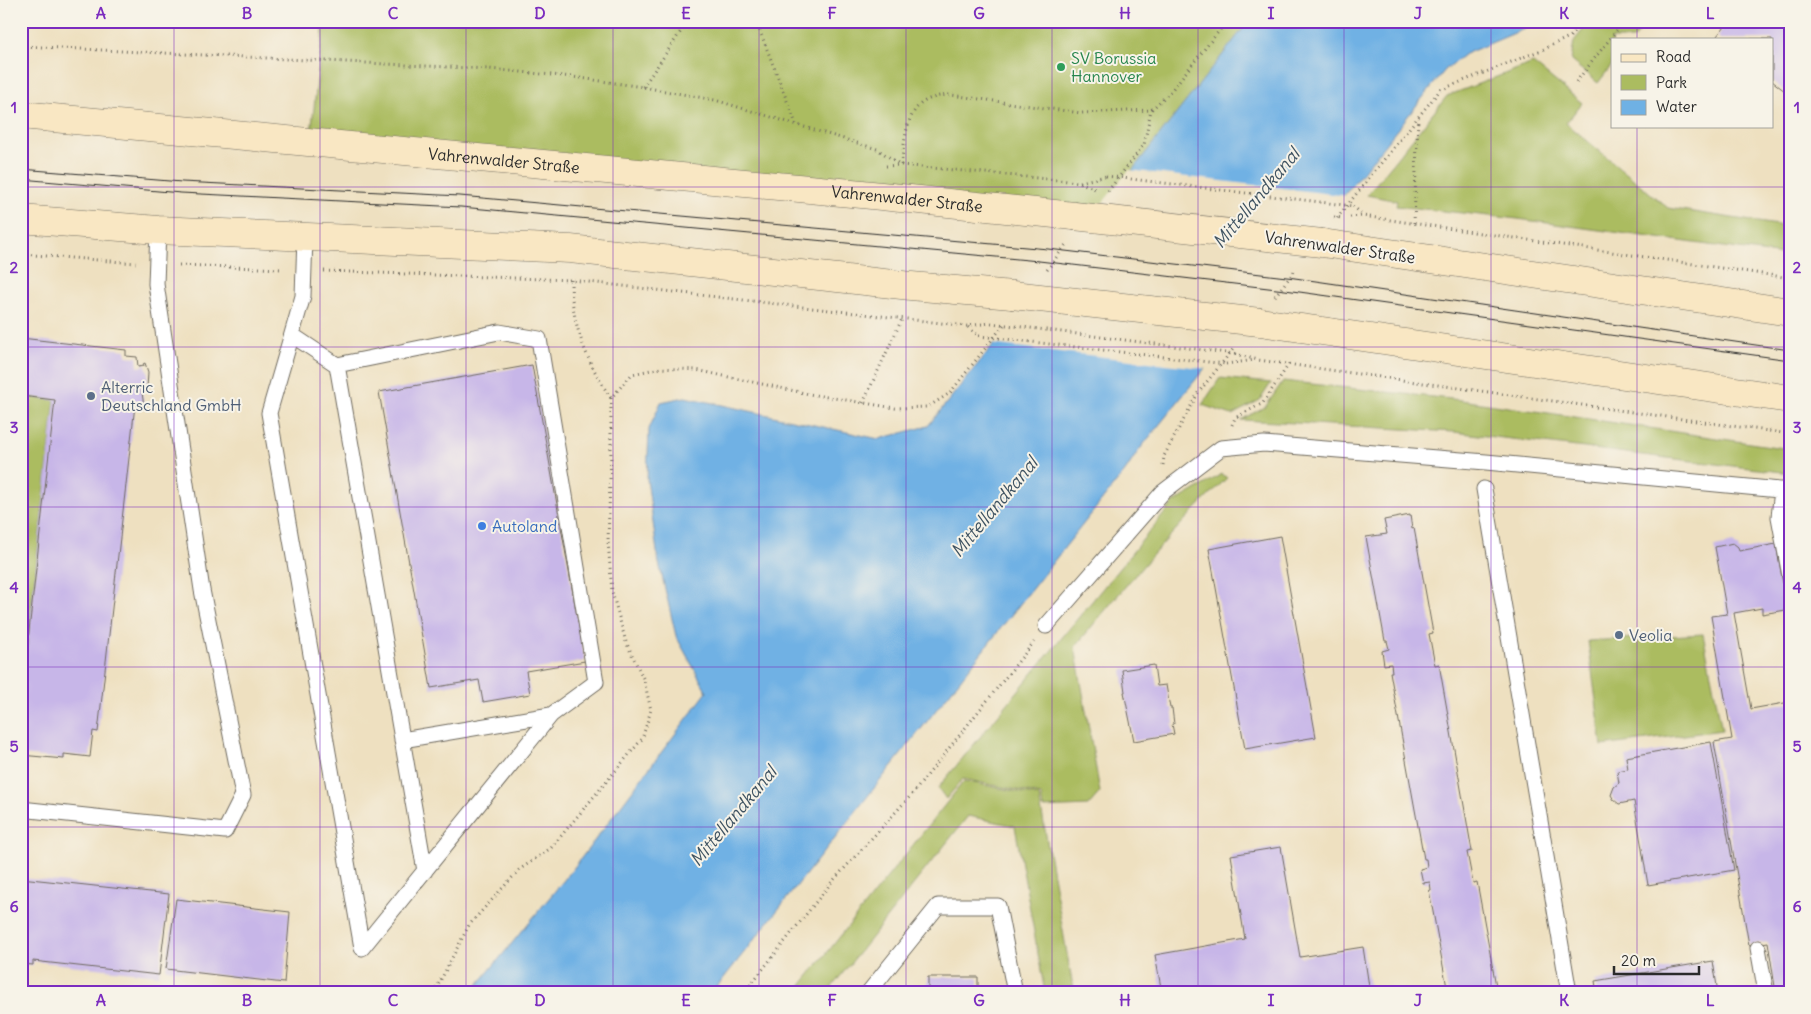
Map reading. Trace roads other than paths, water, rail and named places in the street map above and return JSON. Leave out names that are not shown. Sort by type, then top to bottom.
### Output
[{"type":"main road","name":"Vahrenwalder Straße","points":[[21,115],[853,193],[1322,243],[1790,312]]},
{"type":"main road","points":[[21,219],[158,230],[570,250],[1260,322],[1790,399]]},
{"type":"lane","points":[[21,809],[225,832],[243,795],[202,590],[156,284],[158,230]]},
{"type":"lane","points":[[305,237],[304,296],[269,413],[362,948],[551,715],[596,682],[539,339],[500,332],[337,366]]},
{"type":"lane","points":[[292,335],[337,366],[425,871]]},
{"type":"lane","points":[[1046,626],[1163,492],[1221,448],[1264,444],[1496,462],[1786,491],[1779,517],[1790,576]]},
{"type":"lane","points":[[1484,489],[1569,993]]},
{"type":"lane","points":[[402,740],[551,715]]},
{"type":"lane","points":[[868,993],[938,906],[998,906],[1015,993]]},
{"type":"lane","points":[[1758,948],[1766,993]]},
{"type":"water","name":"Mittellandkanal","points":[[1249,21],[1543,21],[1465,54],[1445,70],[1139,450],[1126,470],[712,993],[471,993],[573,869],[707,692],[676,636],[658,559],[647,479],[649,429],[661,402],[685,397],[879,439],[928,426],[1098,214]]},
{"type":"tram line","points":[[21,169],[182,182],[460,196],[1048,249],[1295,278],[1790,350]]},
{"type":"tram line","points":[[21,179],[181,193],[461,207],[1039,261],[1285,290],[1790,360]]},
{"type":"place","name":"SV Borussia Hannover","points":[[1061,67]]},
{"type":"place","name":"Alterric Deutschland GmbH","points":[[91,396]]},
{"type":"place","name":"Autoland","points":[[482,526]]},
{"type":"place","name":"Veolia","points":[[1619,635]]}]
